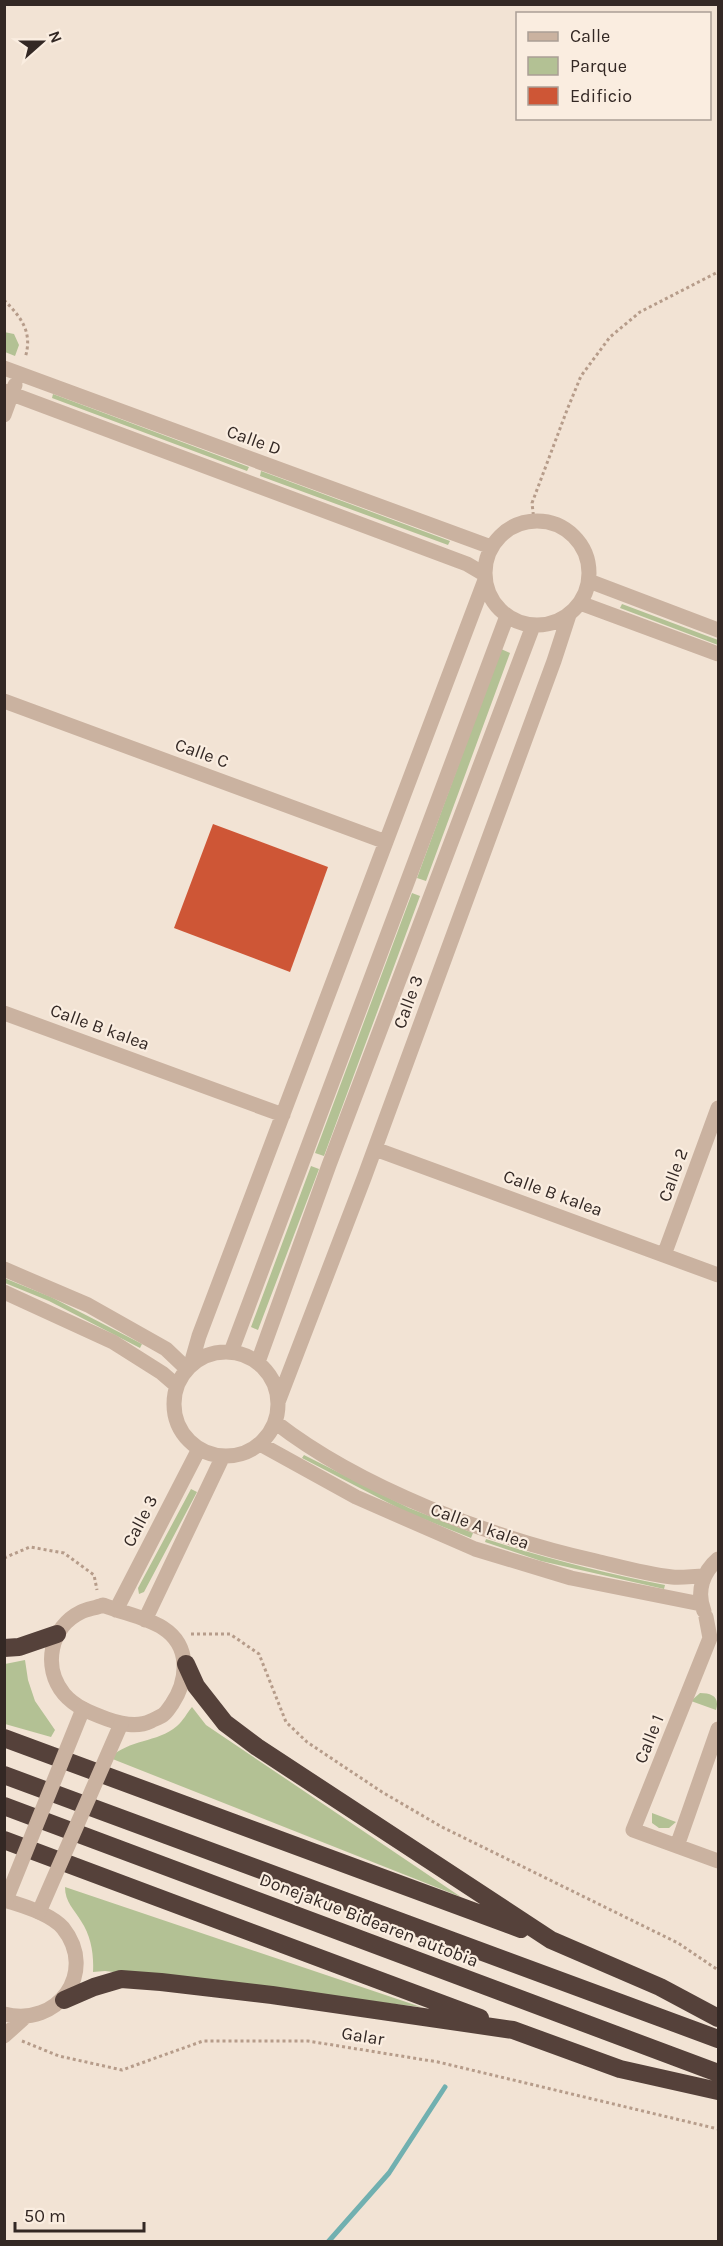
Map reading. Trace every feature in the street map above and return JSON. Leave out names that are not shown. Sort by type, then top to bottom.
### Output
[{"type":"highway","points":[[4,1648],[19,1647],[57,1634]]},
{"type":"highway","points":[[186,1664],[196,1686],[225,1724],[551,1940]]},
{"type":"highway","points":[[4,1738],[551,1940],[660,1987],[718,2018]]},
{"type":"highway","name":"Donejakue Bidearen autobia","points":[[4,1775],[718,2039]]},
{"type":"highway","name":"Donejakue Bidearen autobia","points":[[4,1806],[718,2073]]},
{"type":"highway","points":[[4,1840],[620,2069],[718,2091]]},
{"type":"highway","points":[[64,2000],[94,1987],[121,1979],[272,1995],[513,2030]]},
{"type":"street","name":"Calle D","points":[[4,368],[491,547]]},
{"type":"street","points":[[4,415],[8,393],[20,374]]},
{"type":"street","points":[[8,393],[467,564],[484,577],[492,600],[507,616],[519,623],[533,626],[546,625],[569,615],[580,603],[589,581],[589,566],[585,551],[576,538],[564,528],[549,522],[534,520],[509,528],[491,547],[486,560],[484,577],[386,842],[189,1366],[174,1396],[174,1412],[178,1426],[187,1439],[199,1449],[224,1456],[249,1451],[260,1444],[269,1434],[275,1422],[278,1402],[272,1380],[258,1362],[245,1355],[217,1352],[203,1356],[189,1366]]},
{"type":"street","points":[[589,581],[718,630]]},
{"type":"street","points":[[580,603],[718,654]]},
{"type":"street","name":"Calle 3","points":[[278,1402],[375,1149],[569,615]]},
{"type":"street","points":[[231,1352],[507,616]]},
{"type":"street","name":"Calle 3","points":[[258,1362],[329,1165],[533,626]]},
{"type":"street","name":"Calle C","points":[[4,701],[386,842]]},
{"type":"street","name":"Calle B kalea","points":[[4,1013],[283,1115]]},
{"type":"street","name":"Calle 2","points":[[664,1255],[718,1108]]},
{"type":"street","name":"Calle B kalea","points":[[375,1149],[718,1275]]},
{"type":"street","points":[[4,1269],[88,1305],[166,1349],[189,1366]]},
{"type":"street","points":[[4,1292],[113,1342],[162,1373],[177,1386]]},
{"type":"street","name":"Calle A kalea","points":[[275,1422],[303,1443],[384,1488],[482,1529],[571,1556],[631,1569],[674,1577],[704,1575]]},
{"type":"street","name":"Calle A kalea","points":[[260,1444],[356,1497],[474,1549],[571,1578],[704,1611]]},
{"type":"street","name":"Calle 3","points":[[109,1608],[199,1449]]},
{"type":"street","points":[[145,1620],[224,1456]]},
{"type":"street","points":[[718,1559],[704,1575],[700,1590],[704,1611],[718,1630]]},
{"type":"street","points":[[109,1608],[145,1620],[163,1628],[175,1639],[186,1664],[180,1691],[165,1714],[143,1725],[121,1724],[83,1709],[64,1694],[54,1677],[50,1656],[57,1634],[68,1621],[81,1612],[109,1608]]},
{"type":"street","name":"Calle 1","points":[[704,1611],[710,1638],[633,1830],[718,1861]]},
{"type":"street","points":[[4,2014],[24,2018],[40,2014],[64,2000],[75,1973],[75,1951],[62,1927],[39,1912],[5,1900],[83,1709]]},
{"type":"street","points":[[39,1912],[121,1724]]},
{"type":"street","points":[[677,1846],[718,1729]]},
{"type":"street","points":[[4,2036],[24,2018]]},
{"type":"path","points":[[534,520],[532,503],[567,410],[581,376],[609,337],[640,312],[718,272]]},
{"type":"path","points":[[4,300],[17,313],[28,330],[29,346],[20,374]]},
{"type":"path","points":[[4,1558],[30,1547],[63,1553],[94,1575],[109,1608]]},
{"type":"path","points":[[175,1639],[195,1633],[207,1633],[230,1635],[245,1642],[259,1654],[286,1722],[307,1743],[382,1792],[442,1827],[640,1923],[678,1943],[718,1970]]},
{"type":"path","name":"Galar","points":[[4,2036],[59,2056],[122,2070],[203,2041],[308,2041],[438,2062],[718,2129]]},
{"type":"green space","points":[[4,332],[14,334],[19,345],[15,356],[5,352]]},
{"type":"green space","points":[[53,394],[249,467],[247,471],[52,398]]},
{"type":"green space","points":[[261,471],[450,541],[448,545],[260,476]]},
{"type":"green space","points":[[622,604],[718,640],[718,645],[620,608]]},
{"type":"green space","points":[[501,649],[510,653],[426,881],[417,878]]},
{"type":"green space","points":[[412,893],[420,896],[324,1156],[315,1153]]},
{"type":"green space","points":[[311,1166],[319,1169],[258,1330],[251,1327]]},
{"type":"green space","points":[[4,1278],[51,1297],[142,1344],[140,1348],[49,1301],[5,1283]]},
{"type":"green space","points":[[304,1455],[409,1508],[473,1533],[471,1538],[406,1512],[302,1458]]},
{"type":"green space","points":[[191,1489],[197,1492],[144,1592],[139,1594],[138,1588]]},
{"type":"green space","points":[[486,1539],[575,1565],[665,1585],[664,1589],[541,1561],[485,1542]]},
{"type":"green space","points":[[25,1660],[28,1680],[35,1701],[55,1730],[51,1737],[5,1724],[5,1664]]},
{"type":"green space","points":[[700,1693],[708,1694],[716,1699],[716,1710],[691,1701]]},
{"type":"green space","points":[[192,1707],[206,1725],[461,1897],[110,1758],[126,1747],[161,1736],[179,1724]]},
{"type":"green space","points":[[652,1813],[676,1822],[669,1828],[659,1828],[652,1823]]},
{"type":"green space","points":[[65,1887],[421,2007],[105,1971],[93,1972],[89,1939],[68,1901]]},
{"type":"building","points":[[213,824],[328,867],[290,972],[174,928]]},
{"type":"waterway","points":[[328,2242],[389,2173],[445,2087]]}]
